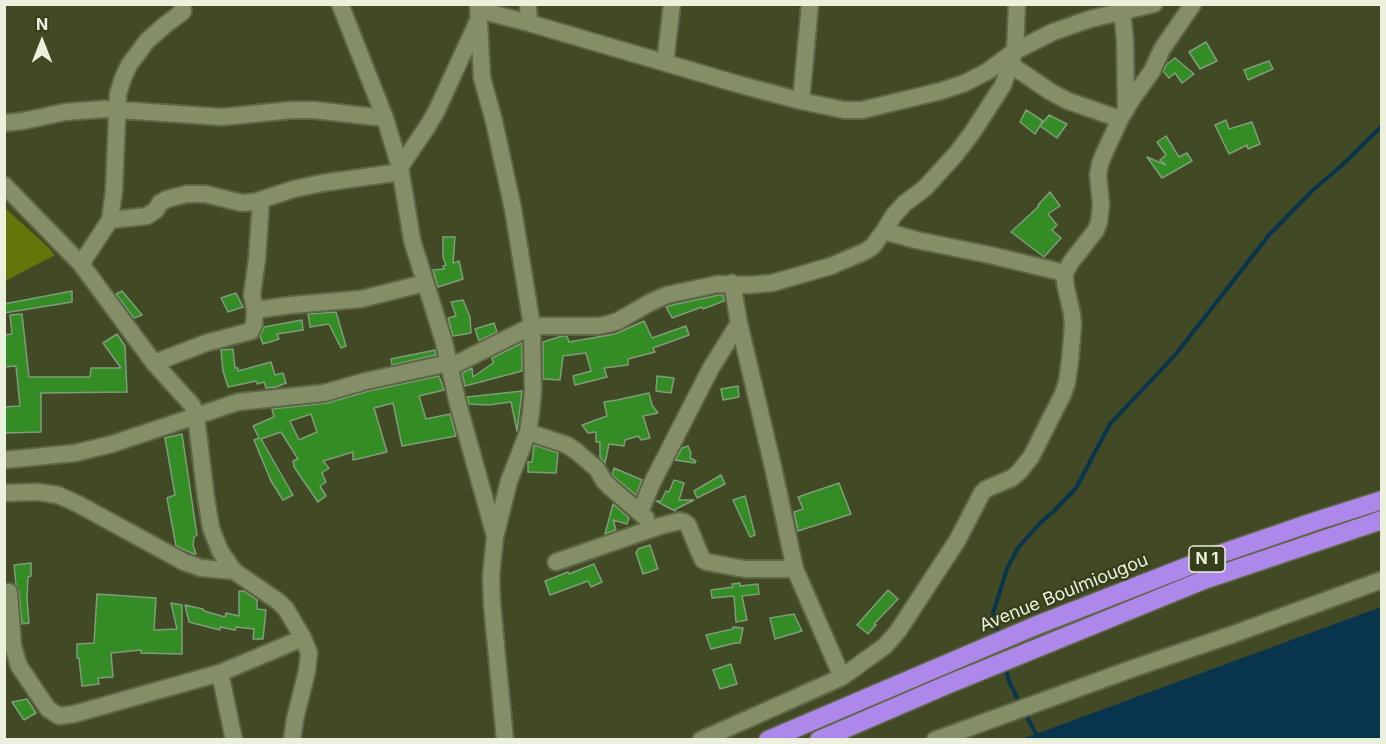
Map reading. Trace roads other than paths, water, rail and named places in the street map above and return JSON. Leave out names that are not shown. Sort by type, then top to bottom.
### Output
[{"type":"highway","name":"Avenue Boulmiougou","points":[[768,740],[1035,626],[1214,556],[1382,500]]},
{"type":"highway","name":"N 1","points":[[819,740],[949,684],[1204,580],[1382,520]]},
{"type":"street","points":[[81,264],[110,220],[114,190],[118,94],[123,78],[129,65],[147,41],[183,11],[182,4]]},
{"type":"street","points":[[340,4],[385,118],[400,170],[412,240],[438,322],[495,537]]},
{"type":"street","points":[[528,4],[529,23]]},
{"type":"street","points":[[665,63],[672,4]]},
{"type":"street","points":[[801,101],[810,4]]},
{"type":"street","points":[[4,460],[75,453],[112,444],[238,402],[324,393],[366,381],[449,365],[532,326],[608,324],[667,295],[703,286],[772,283],[831,266],[866,251],[873,246],[894,215],[939,173],[972,134],[1003,85],[1013,58],[1017,4]]},
{"type":"street","points":[[478,11],[529,23],[801,101],[844,110],[862,110],[930,94],[965,82],[1013,58],[1053,32],[1112,10],[1154,4]]},
{"type":"street","points":[[701,740],[842,677],[885,646],[898,631],[957,542],[982,493],[1012,478],[1031,457],[1067,382],[1073,325],[1065,273],[1096,230],[1099,222],[1101,215],[1100,164],[1123,115],[1152,71],[1162,49],[1193,4]]},
{"type":"street","points":[[1112,10],[1125,40],[1123,115]]},
{"type":"street","points":[[110,220],[147,216],[167,199],[187,194],[205,194],[242,203],[261,201],[304,187],[400,170],[436,112],[478,11]]},
{"type":"street","points":[[478,11],[482,78],[513,209],[532,326],[533,391],[528,432],[509,481],[495,537],[491,576],[504,740]]},
{"type":"street","points":[[1013,58],[1051,92],[1068,101],[1123,115]]},
{"type":"street","points":[[4,123],[65,112],[105,109],[222,117],[313,110],[385,118]]},
{"type":"street","points":[[4,185],[81,264],[154,363],[192,405],[196,416],[206,498],[212,528],[220,551],[234,571],[286,609],[309,653],[292,740]]},
{"type":"street","points":[[154,363],[251,331],[254,324],[255,310],[252,296],[261,201]]},
{"type":"street","points":[[884,231],[1065,273]]},
{"type":"street","points":[[255,310],[361,299],[426,283]]},
{"type":"street","points":[[732,283],[795,569],[842,677]]},
{"type":"street","points":[[639,512],[711,368],[740,323]]},
{"type":"street","points":[[528,432],[567,445],[576,451],[597,469],[610,487],[639,512],[660,526]]},
{"type":"street","points":[[4,493],[38,492],[58,495],[184,562],[201,568],[234,571]]},
{"type":"street","points":[[556,562],[675,521],[688,525],[703,560],[707,562],[745,569],[795,569]]},
{"type":"street","points":[[935,740],[1382,580]]},
{"type":"street","points":[[9,592],[13,646],[20,666],[48,709],[59,716],[74,714],[220,673],[303,638]]},
{"type":"street","points":[[220,673],[234,740]]},
{"type":"water","points":[[1381,607],[1381,739],[1021,739],[1036,734]]},
{"type":"waterway","points":[[999,636],[993,613],[1007,569],[1018,548],[1076,488],[1110,424],[1176,354],[1269,235],[1313,190],[1382,126]]},
{"type":"waterway","points":[[1005,666],[1020,704]]},
{"type":"waterway","points":[[1025,713],[1039,740]]}]
